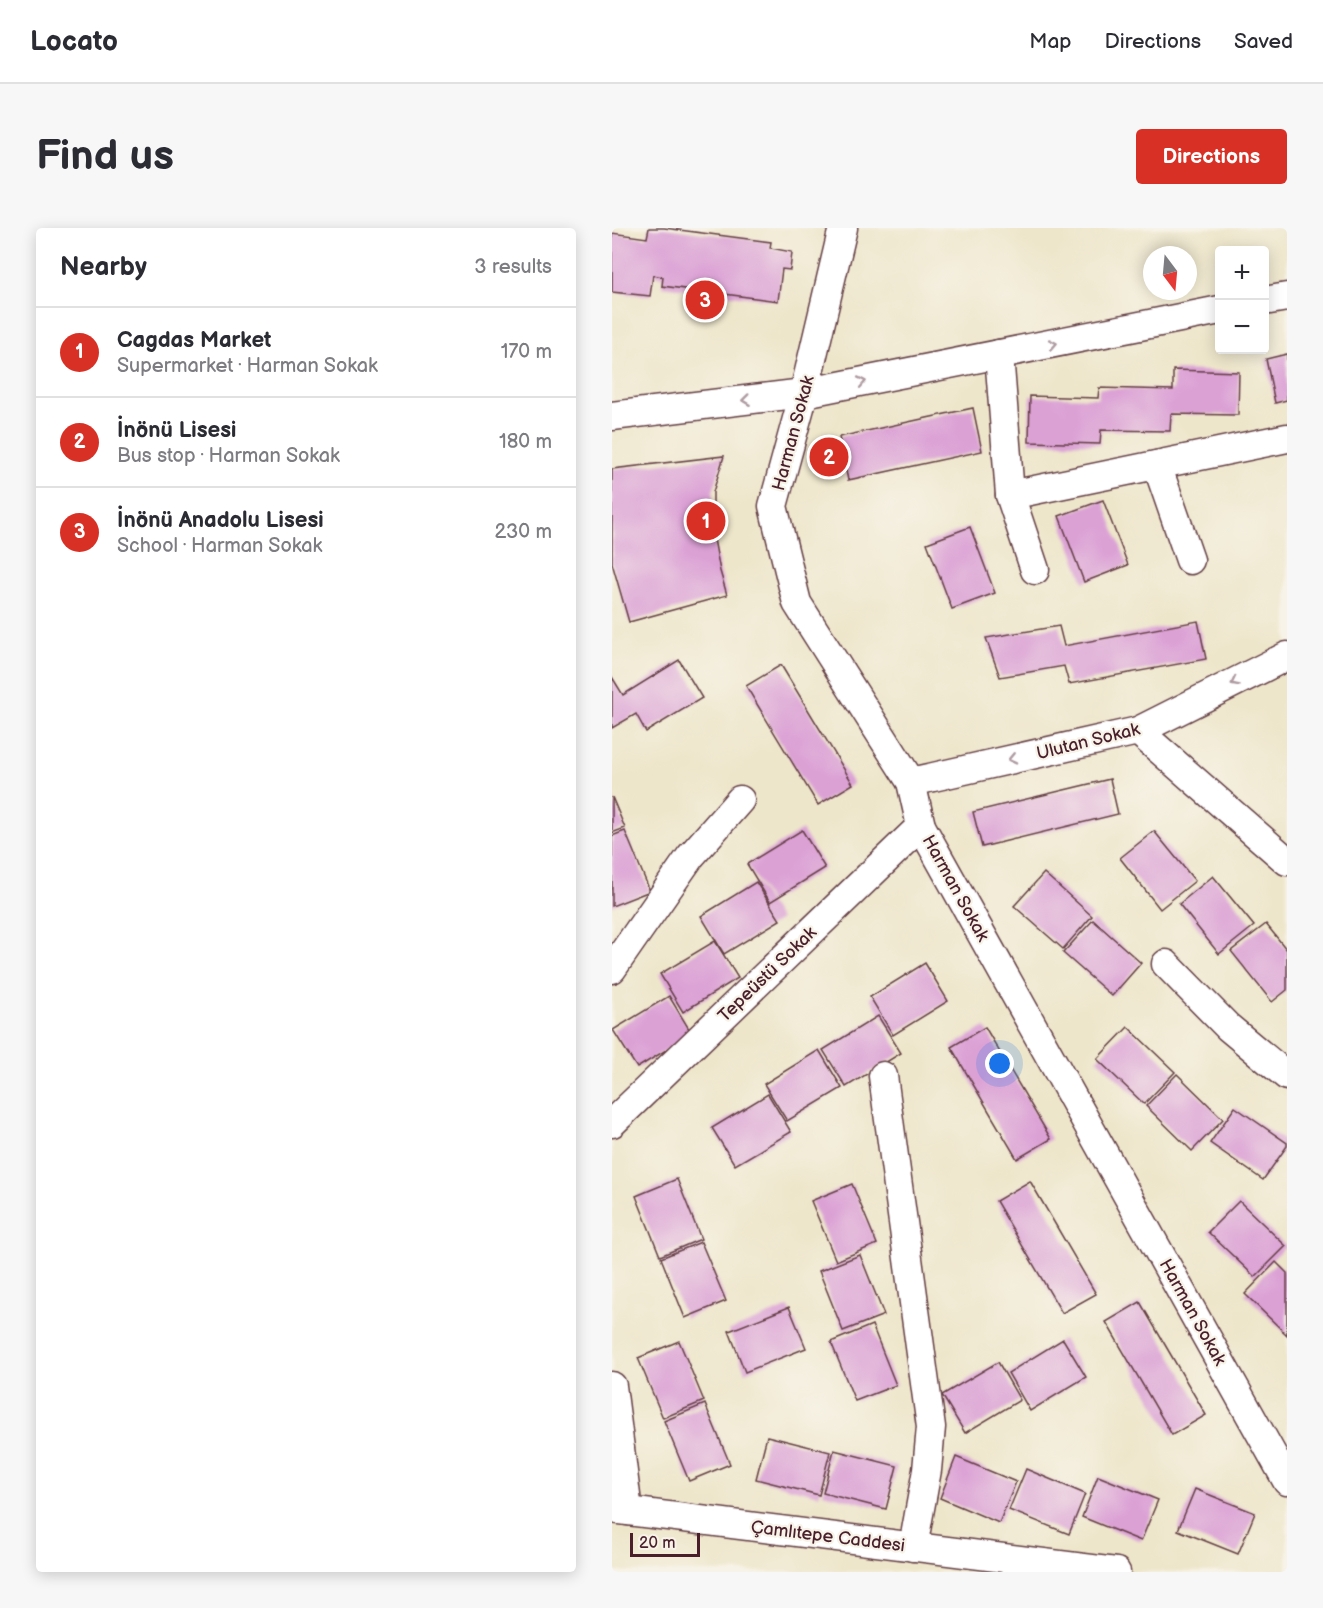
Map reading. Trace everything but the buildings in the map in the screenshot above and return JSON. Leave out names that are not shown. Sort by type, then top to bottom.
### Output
[{"type":"street","name":"Harman Sokak","points":[[843,228],[804,393],[773,506],[797,603],[911,782],[921,826],[1285,1469]]},
{"type":"street","points":[[1269,300],[1287,297]]},
{"type":"street","points":[[612,416],[804,393],[1215,311]]},
{"type":"street","points":[[999,354],[1010,495],[1035,570]]},
{"type":"street","points":[[1010,495],[1287,438]]},
{"type":"street","points":[[1157,465],[1190,560]]},
{"type":"street","name":"Ulutan Sokak","points":[[911,782],[1138,731],[1287,656]]},
{"type":"street","points":[[1138,731],[1287,861]]},
{"type":"street","points":[[612,969],[690,857],[740,800]]},
{"type":"street","name":"Tepeüstü Sokak","points":[[612,1123],[921,826]]},
{"type":"street","points":[[1166,964],[1228,1027],[1287,1076]]},
{"type":"street","points":[[884,1076],[931,1427],[927,1470],[913,1547]]},
{"type":"street","points":[[612,1386],[620,1510]]},
{"type":"street","name":"Çamlıtepe Caddesi","points":[[620,1510],[1111,1572]]},
{"type":"place","name":"İnönü Anadolu Lisesi","points":[[705,300]]},
{"type":"place","name":"İnönü Lisesi","points":[[829,457]]},
{"type":"place","name":"Cagdas Market","points":[[706,521]]}]
